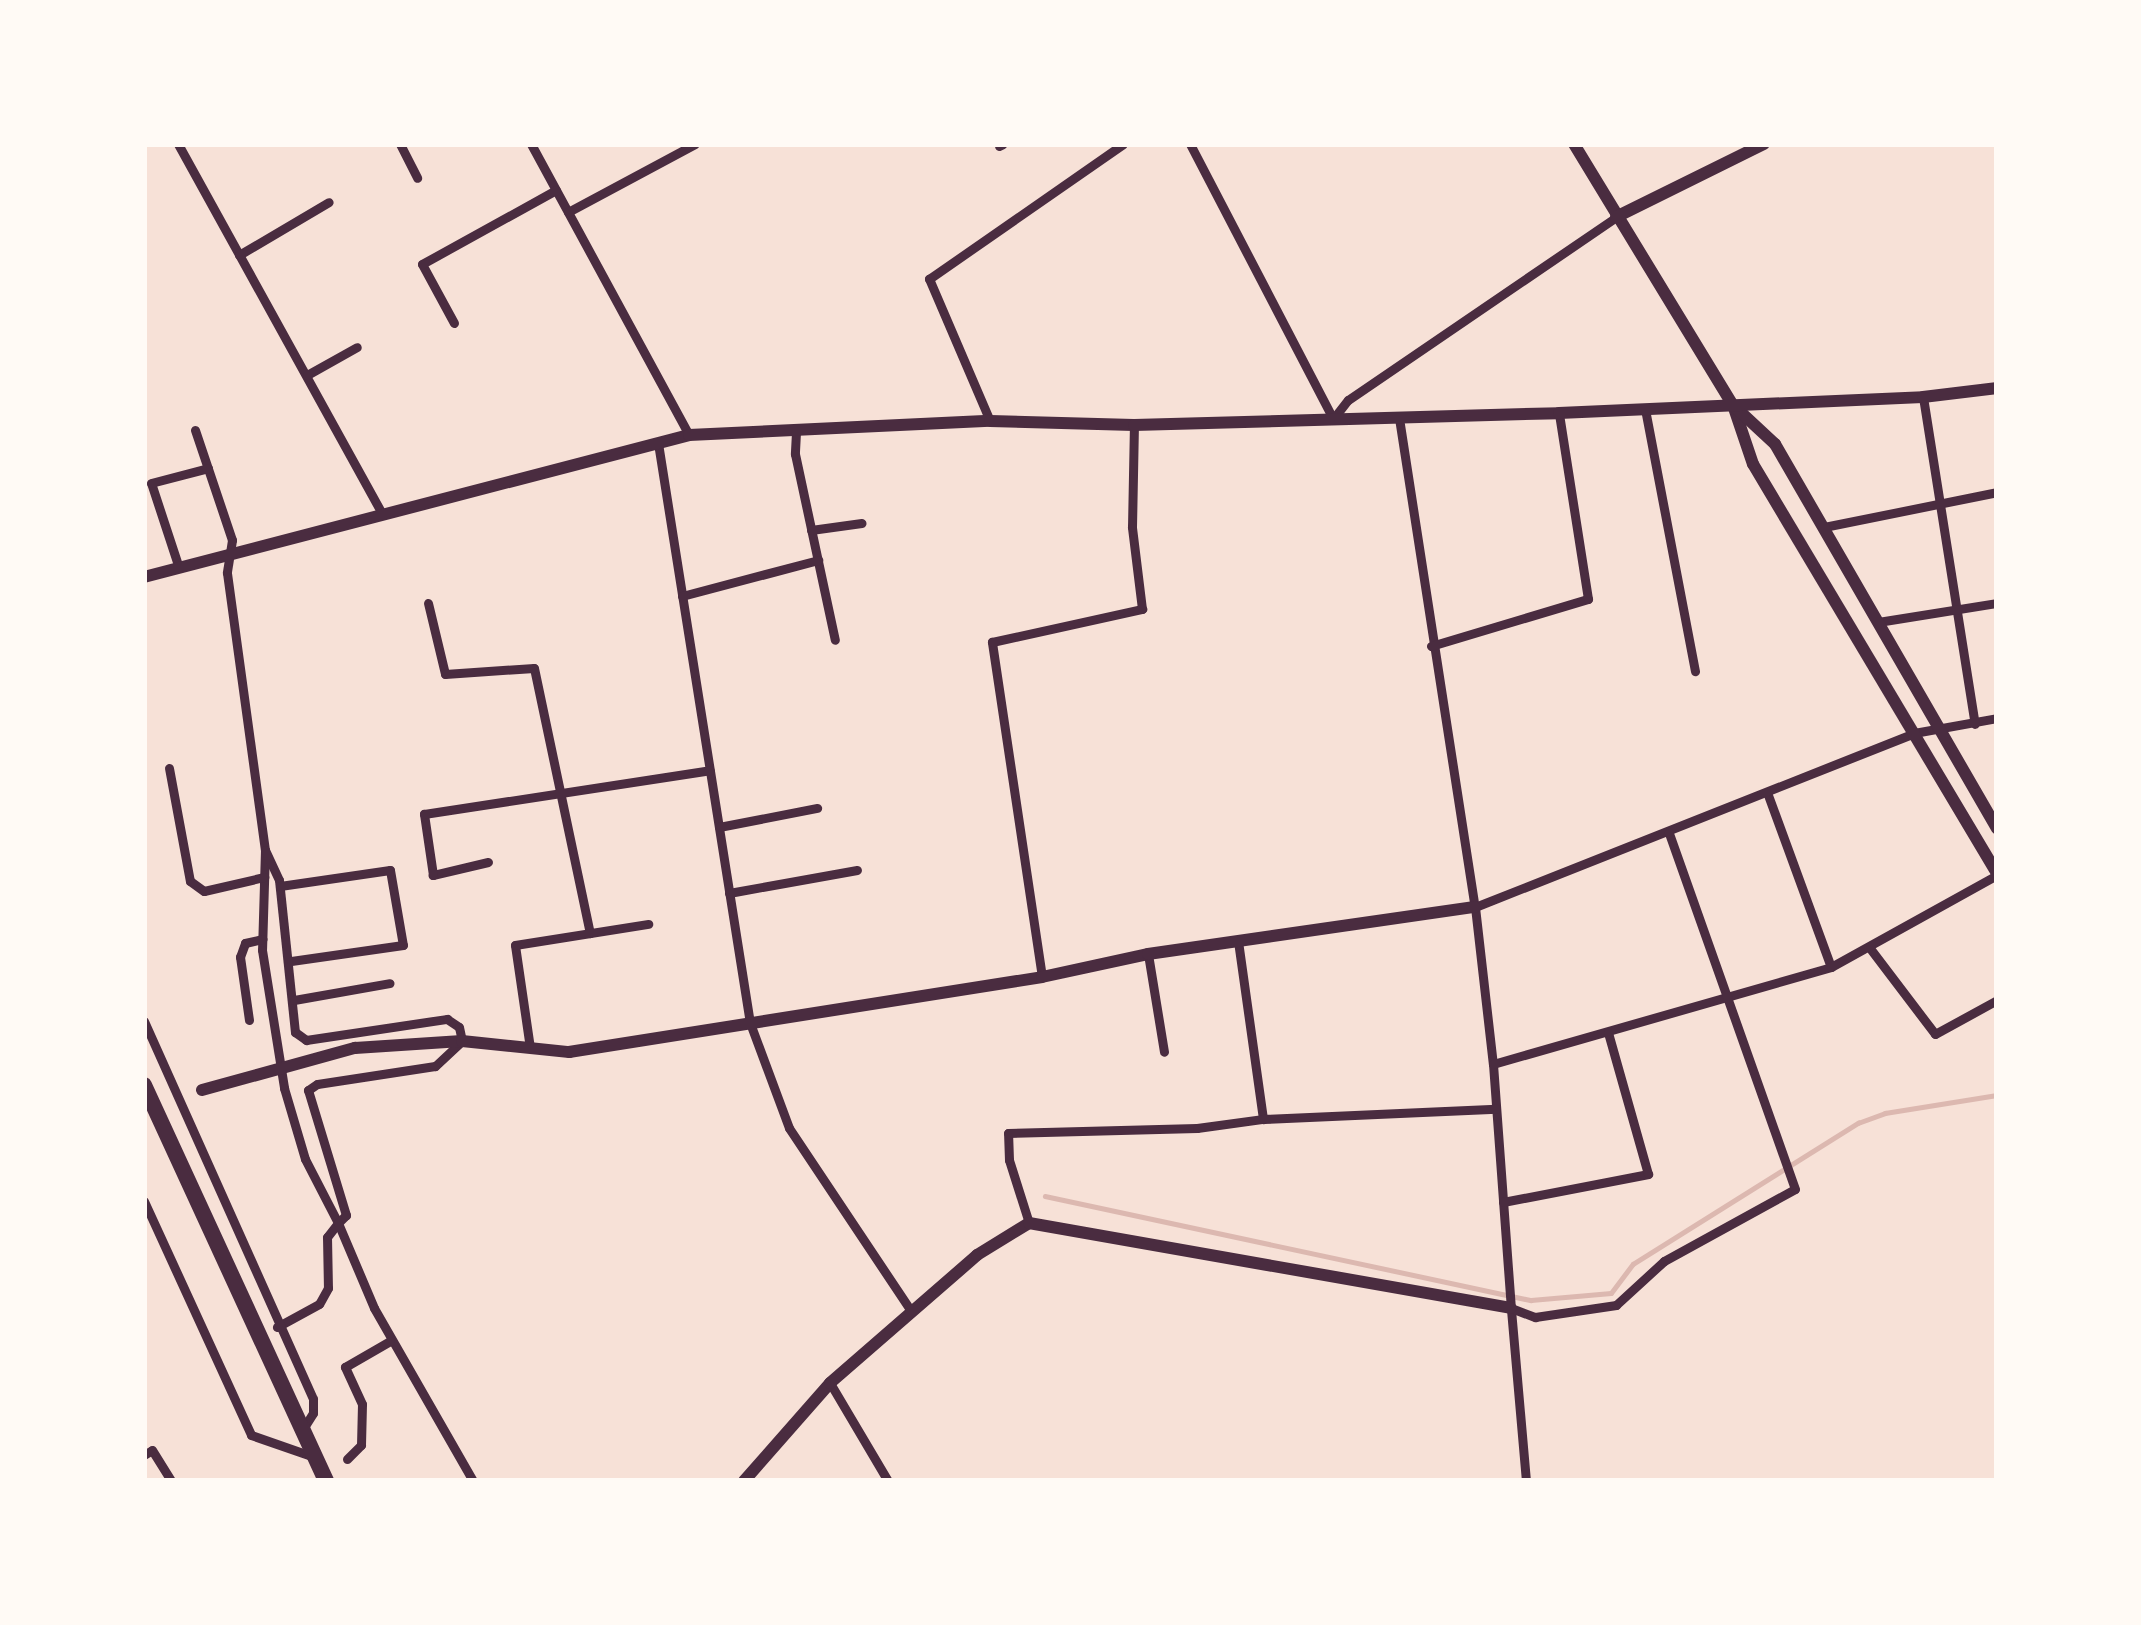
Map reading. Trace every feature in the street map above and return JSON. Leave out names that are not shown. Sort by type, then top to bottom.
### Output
[{"type":"highway","points":[[144,1084],[326,1481]]},
{"type":"street","points":[[178,144],[381,512]]},
{"type":"street","points":[[400,144],[417,178]]},
{"type":"street","points":[[531,144],[689,435]]},
{"type":"street","points":[[568,212],[695,144]]},
{"type":"street","points":[[990,421],[929,279],[1123,144]]},
{"type":"street","points":[[1190,144],[1333,419]]},
{"type":"street","points":[[1493,1064],[1831,968],[1997,874],[1753,464],[1733,405],[1574,144]]},
{"type":"street","points":[[1333,419],[1348,400],[1616,217],[1764,144]]},
{"type":"street","points":[[454,323],[422,264],[556,190]]},
{"type":"street","points":[[239,255],[329,202]]},
{"type":"street","points":[[307,375],[358,347]]},
{"type":"street","points":[[144,577],[689,435],[990,421],[1134,425],[1645,410],[1923,397],[1997,388]]},
{"type":"street","points":[[1923,397],[1975,724]]},
{"type":"street","points":[[1733,405],[1775,444],[1997,829]]},
{"type":"street","points":[[1645,410],[1695,670]]},
{"type":"street","points":[[1431,646],[1588,599],[1559,413]]},
{"type":"street","points":[[1399,418],[1474,907],[1493,1064],[1526,1481]]},
{"type":"street","points":[[1042,977],[992,642],[1142,608],[1132,527],[1134,425]]},
{"type":"street","points":[[195,430],[232,540],[226,554],[265,850],[262,939],[282,1068],[305,1159],[390,1341],[473,1481]]},
{"type":"street","points":[[796,432],[795,454],[835,640]]},
{"type":"street","points":[[658,443],[750,1023],[789,1128],[910,1311]]},
{"type":"street","points":[[179,568],[151,483],[208,467]]},
{"type":"street","points":[[1824,527],[1997,492]]},
{"type":"street","points":[[811,530],[862,523]]},
{"type":"street","points":[[682,596],[818,560]]},
{"type":"street","points":[[428,603],[445,674],[534,668],[590,933]]},
{"type":"street","points":[[1878,622],[1997,603]]},
{"type":"street","points":[[202,1090],[355,1048],[462,1041],[569,1052],[1042,977],[1148,954],[1474,907],[1914,734],[1997,718]]},
{"type":"street","points":[[169,768],[190,881],[204,891],[265,877]]},
{"type":"street","points":[[488,862],[433,875],[424,814],[710,770]]},
{"type":"street","points":[[1768,795],[1831,968]]},
{"type":"street","points":[[719,827],[818,808]]},
{"type":"street","points":[[744,1481],[830,1383],[977,1255],[1029,1223],[1510,1308],[1535,1317],[1616,1305],[1664,1261],[1796,1189],[1669,833]]},
{"type":"street","points":[[265,850],[280,886],[295,1032],[305,1040],[447,1019],[459,1027],[462,1041]]},
{"type":"street","points":[[280,886],[390,870],[403,945],[291,961]]},
{"type":"street","points":[[729,893],[857,871]]},
{"type":"street","points":[[530,1048],[515,945],[648,924]]},
{"type":"street","points":[[249,1020],[240,957],[245,943],[262,939]]},
{"type":"street","points":[[1238,941],[1263,1118]]},
{"type":"street","points":[[1869,946],[1935,1034],[1997,1000]]},
{"type":"street","points":[[1148,954],[1164,1052]]},
{"type":"street","points":[[294,1000],[390,983]]},
{"type":"street","points":[[144,1021],[277,1328],[313,1399],[314,1413],[301,1432]]},
{"type":"street","points":[[1503,1202],[1648,1174],[1608,1033]]},
{"type":"street","points":[[277,1328],[319,1304],[328,1288],[327,1237],[346,1215],[308,1090],[316,1084],[435,1066],[462,1041]]},
{"type":"street","points":[[1029,1223],[1009,1160],[1008,1133],[1197,1128],[1263,1118],[1496,1109]]},
{"type":"street","points":[[144,1201],[251,1435],[314,1457]]},
{"type":"street","points":[[346,1459],[361,1444],[362,1404],[345,1367],[390,1341]]},
{"type":"street","points":[[830,1383],[888,1481]]},
{"type":"street","points":[[144,1455],[152,1450],[171,1481]]},
{"type":"waterway","points":[[1045,1196],[1531,1300],[1611,1293],[1633,1264],[1858,1123],[1885,1113],[1997,1095]]}]
